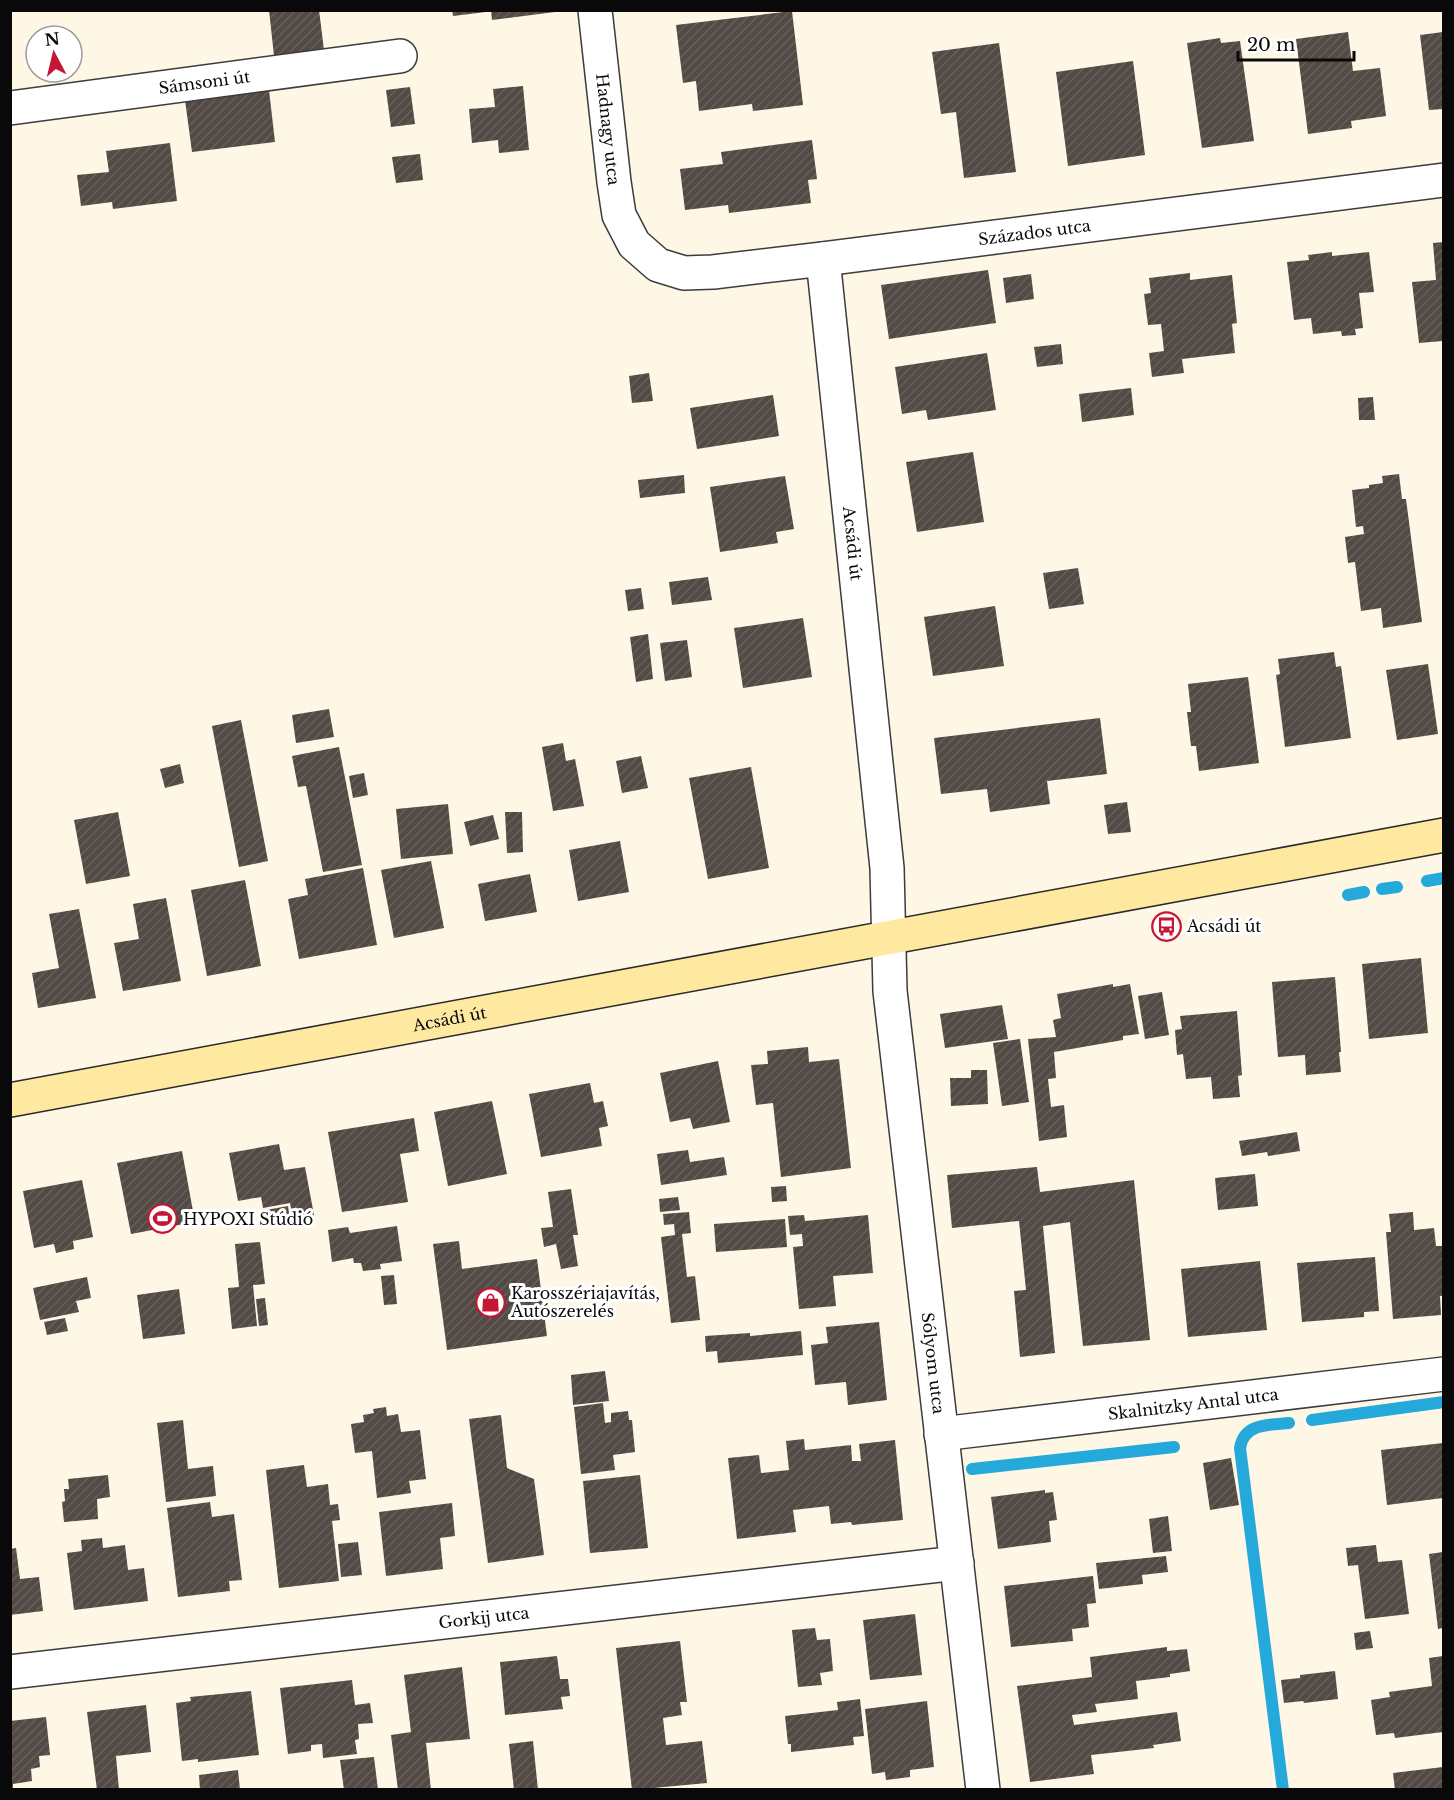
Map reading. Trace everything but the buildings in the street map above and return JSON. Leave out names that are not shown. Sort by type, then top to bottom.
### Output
[{"type":"main road","name":"Acsádi út","points":[[10,1100],[1443,835]]},
{"type":"street","name":"Hadnagy utca","points":[[595,10],[614,182],[620,215],[634,244]]},
{"type":"street","name":"Sámsoni út","points":[[10,108],[400,56]]},
{"type":"street","name":"Százados utca","points":[[634,244],[658,265],[684,273],[713,272],[1443,180]]},
{"type":"street","name":"Acsádi út","points":[[823,259],[887,868],[888,937]]},
{"type":"street","name":"Sólyom utca","points":[[888,937],[892,1002],[983,1790]]},
{"type":"street","name":"Skalnitzky Antal utca","points":[[941,1434],[1443,1374]]},
{"type":"street","name":"Gorkij utca","points":[[10,1672],[957,1563]]},
{"type":"waterway","points":[[1427,881],[1444,878]]},
{"type":"waterway","points":[[1382,889],[1397,887]]},
{"type":"waterway","points":[[1348,895],[1364,892]]},
{"type":"waterway","points":[[1312,1420],[1444,1402]]},
{"type":"waterway","points":[[1283,1790],[1240,1448],[1242,1440],[1252,1430],[1265,1425],[1289,1423]]},
{"type":"waterway","points":[[972,1469],[1174,1447]]},
{"type":"place","name":"Acsádi út","points":[[1166,926]]},
{"type":"place","name":"HYPOXI Stúdió","points":[[162,1219]]},
{"type":"place","name":"Karosszériajavítás, Autószerelés","points":[[490,1302]]}]
